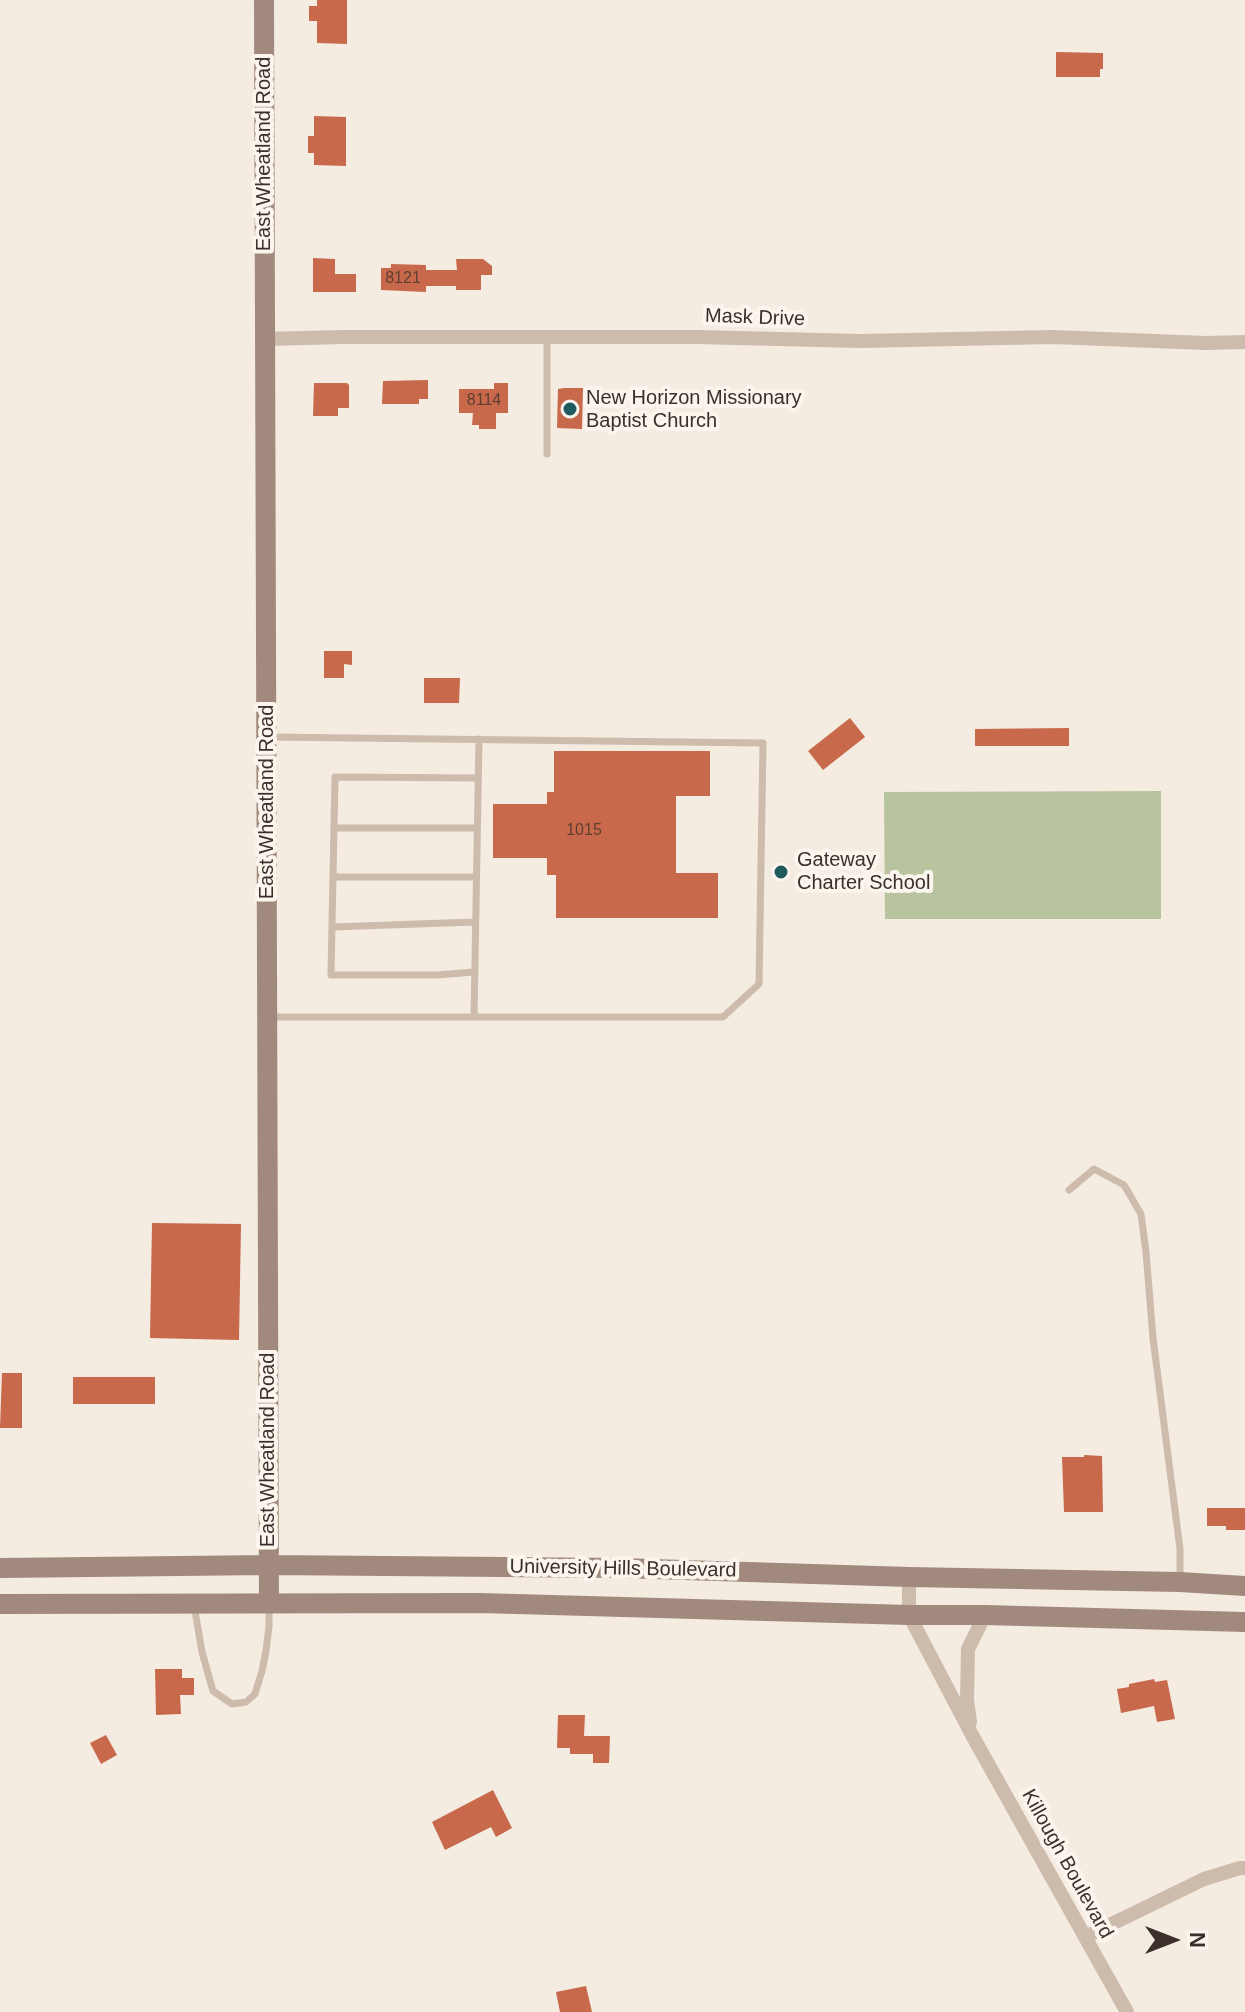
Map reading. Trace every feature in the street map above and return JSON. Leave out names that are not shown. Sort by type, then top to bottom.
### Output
[{"type":"main road","name":"East Wheatland Road","points":[[264,0],[269,1603]]},
{"type":"main road","name":"University Hills Boulevard","points":[[0,1568],[269,1565],[619,1568],[1245,1586]]},
{"type":"main road","points":[[27,1567],[27,1604]]},
{"type":"main road","points":[[84,1567],[84,1604]]},
{"type":"main road","points":[[1179,1620],[1180,1582]]},
{"type":"main road","name":"University Hills Boulevard","points":[[0,1604],[480,1603],[1245,1622]]},
{"type":"street","name":"Mask Drive","points":[[264,339],[697,337],[860,341],[1053,337],[1245,342]]},
{"type":"street","name":"Killough Boulevard","points":[[909,1577],[909,1615],[972,1735],[1127,2012]]},
{"type":"street","name":"Killough Boulevard","points":[[972,1735],[967,1700],[968,1649],[985,1615]]},
{"type":"street","points":[[1085,1937],[1204,1879],[1245,1868]]},
{"type":"lane","points":[[547,337],[547,454]]},
{"type":"lane","points":[[267,737],[763,743],[759,984],[723,1017],[267,1017]]},
{"type":"lane","points":[[474,1017],[479,739]]},
{"type":"lane","points":[[474,972],[331,975],[335,777],[478,778]]},
{"type":"lane","points":[[334,828],[477,828]]},
{"type":"lane","points":[[333,877],[476,877]]},
{"type":"lane","points":[[332,927],[475,922]]},
{"type":"lane","points":[[1069,1190],[1094,1169],[1124,1185],[1141,1214],[1178,1533],[1180,1582]]},
{"type":"lane","points":[[193,1604],[213,1691],[232,1704],[239,1704],[255,1694],[262,1671],[269,1603]]},
{"type":"green space","points":[[1161,791],[1161,919],[885,919],[884,792]]},
{"type":"building","points":[[317,0],[347,0],[347,44],[317,43],[317,21],[309,21],[309,6],[317,6]]},
{"type":"building","points":[[1056,52],[1103,53],[1100,77],[1056,77]]},
{"type":"building","points":[[314,116],[346,117],[346,166],[314,165],[314,153],[308,153],[308,136],[314,136]]},
{"type":"building","points":[[313,258],[335,259],[335,274],[356,274],[356,292],[313,292]]},
{"type":"building","points":[[456,259],[483,259],[492,266],[492,275],[481,275],[481,290],[426,286],[426,292],[381,290],[381,268],[391,268],[391,264],[426,265],[426,270],[457,270]]},
{"type":"building","points":[[428,380],[428,399],[419,399],[419,404],[382,404],[383,381]]},
{"type":"building","points":[[314,383],[347,383],[349,408],[338,408],[338,416],[313,416]]},
{"type":"building","points":[[494,383],[508,383],[508,413],[496,413],[496,429],[479,429],[479,425],[472,425],[473,413],[459,413],[459,389],[494,389]]},
{"type":"building","name":"New Horizon Missionary Baptist Church","points":[[583,388],[582,429],[557,428],[558,389]]},
{"type":"building","points":[[324,651],[352,651],[352,665],[344,664],[344,678],[324,678]]},
{"type":"building","points":[[424,678],[460,678],[459,703],[424,703]]},
{"type":"building","points":[[850,718],[865,737],[823,770],[808,751]]},
{"type":"building","points":[[1069,728],[1069,746],[975,746],[975,729]]},
{"type":"building","points":[[554,751],[710,751],[710,796],[676,796],[676,873],[718,873],[718,918],[556,918],[556,875],[547,875],[547,858],[493,858],[493,804],[547,804],[547,792],[554,792]]},
{"type":"building","points":[[152,1223],[241,1224],[239,1340],[150,1338]]},
{"type":"building","points":[[2,1373],[22,1373],[22,1428],[0,1428]]},
{"type":"building","points":[[73,1377],[155,1377],[155,1404],[73,1404]]},
{"type":"building","points":[[1102,1456],[1103,1512],[1064,1512],[1062,1457]]},
{"type":"building","points":[[1207,1508],[1245,1508],[1245,1530],[1207,1526]]},
{"type":"building","points":[[155,1669],[182,1669],[182,1678],[194,1678],[194,1695],[180,1695],[181,1714],[156,1715]]},
{"type":"building","points":[[1154,1679],[1155,1682],[1167,1680],[1175,1719],[1157,1722],[1154,1706],[1121,1713],[1117,1689]]},
{"type":"building","points":[[558,1715],[585,1715],[584,1736],[610,1736],[609,1763],[593,1763],[593,1754],[570,1754],[570,1748],[557,1748]]},
{"type":"building","points":[[106,1735],[117,1755],[101,1764],[90,1743]]},
{"type":"building","points":[[493,1790],[512,1828],[496,1837],[491,1827],[445,1850],[432,1822]]},
{"type":"building","points":[[586,1986],[592,2012],[560,2012],[556,1992]]},
{"type":"place","name":"New Horizon Missionary Baptist Church","points":[[570,409]]},
{"type":"place","name":"Gateway Charter School","points":[[781,872]]}]
